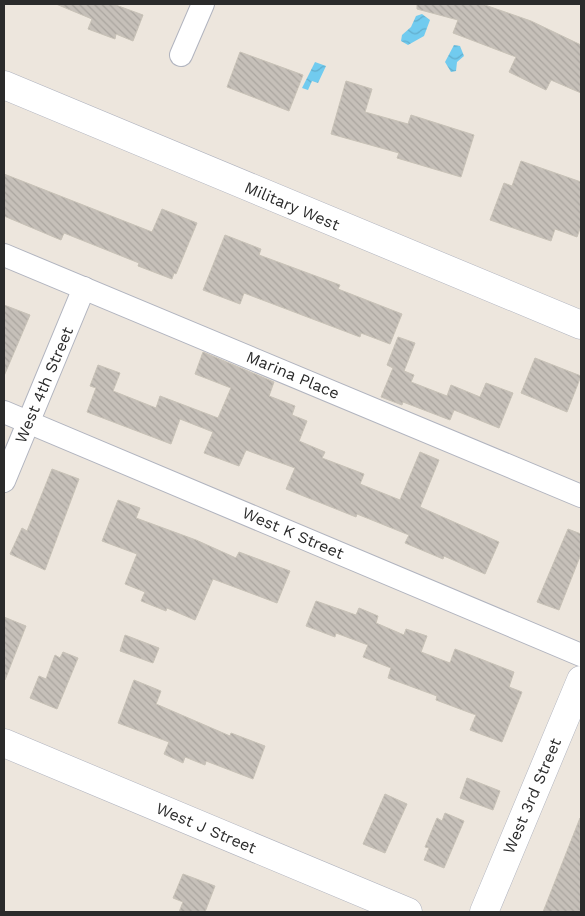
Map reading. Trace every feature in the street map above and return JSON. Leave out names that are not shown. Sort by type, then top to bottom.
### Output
[{"type":"street","points":[[181,55],[203,4]]},
{"type":"street","name":"Military West","points":[[4,85],[581,325]]},
{"type":"street","name":"Marina Place","points":[[4,255],[581,496]]},
{"type":"street","name":"West 4th Street","points":[[4,481],[84,288]]},
{"type":"street","name":"West K Street","points":[[4,412],[581,655]]},
{"type":"street","name":"West 3rd Street","points":[[484,912],[581,680]]},
{"type":"street","name":"West J Street","points":[[4,743],[408,912]]},
{"type":"water","points":[[422,14],[430,20],[424,36],[408,45],[401,41],[402,35],[411,27],[416,16]]},
{"type":"water","points":[[454,45],[460,46],[464,56],[457,62],[456,71],[451,72],[445,62]]},
{"type":"water","points":[[315,62],[326,66],[318,83],[312,81],[308,90],[302,88]]},
{"type":"building","points":[[56,4],[113,4],[143,15],[133,41],[116,34],[115,39],[88,29],[92,19]]},
{"type":"building","points":[[417,4],[482,4],[531,21],[581,45],[581,93],[551,80],[546,90],[509,72],[516,57],[453,33],[458,20],[417,9]]},
{"type":"building","points":[[240,52],[303,75],[289,111],[227,87]]},
{"type":"building","points":[[346,81],[372,89],[365,112],[408,124],[411,115],[474,135],[461,177],[397,158],[399,153],[331,134]]},
{"type":"building","points":[[521,161],[581,182],[581,226],[577,237],[555,229],[551,241],[490,220],[504,183],[512,186]]},
{"type":"building","points":[[4,174],[152,232],[162,209],[197,223],[176,274],[174,273],[172,279],[138,266],[139,263],[64,233],[61,240],[4,216]]},
{"type":"building","points":[[225,235],[261,249],[259,255],[340,285],[338,289],[402,314],[390,344],[361,333],[360,337],[244,293],[240,304],[203,290]]},
{"type":"building","points":[[4,305],[30,315],[4,376]]},
{"type":"building","points":[[398,337],[415,343],[404,371],[414,375],[411,382],[447,396],[451,385],[480,397],[486,383],[513,393],[499,428],[454,410],[450,420],[403,402],[402,405],[381,397],[393,368],[387,365]]},
{"type":"building","points":[[203,352],[274,382],[269,396],[295,406],[292,415],[307,421],[299,441],[325,452],[322,458],[364,474],[360,484],[400,500],[420,452],[439,460],[420,507],[499,542],[485,574],[444,556],[443,559],[405,543],[409,535],[357,514],[356,517],[286,489],[295,468],[246,450],[239,466],[204,453],[213,432],[180,419],[171,444],[87,412],[96,388],[90,386],[98,365],[120,373],[113,391],[156,408],[160,396],[218,418],[231,388],[195,374]]},
{"type":"building","points":[[535,358],[581,376],[567,412],[521,393]]},
{"type":"building","points":[[52,469],[79,479],[45,570],[10,554],[22,528],[27,531]]},
{"type":"building","points":[[118,500],[140,508],[136,518],[196,540],[236,558],[239,552],[290,571],[277,603],[213,579],[195,620],[167,608],[166,611],[141,601],[145,592],[125,584],[137,554],[102,541]]},
{"type":"building","points":[[568,529],[581,534],[581,554],[559,610],[537,602]]},
{"type":"building","points":[[316,601],[356,615],[359,608],[378,616],[376,623],[404,635],[406,629],[427,636],[421,652],[450,663],[455,649],[514,672],[509,687],[522,692],[502,742],[470,730],[476,715],[436,700],[437,696],[388,678],[391,668],[363,657],[368,645],[336,633],[335,637],[306,626]]},
{"type":"building","points":[[4,617],[26,626],[5,680],[4,679]]},
{"type":"building","points":[[125,635],[159,648],[153,663],[120,651]]},
{"type":"building","points":[[63,652],[78,658],[57,709],[30,698],[39,676],[46,679],[55,655],[60,658]]},
{"type":"building","points":[[134,680],[161,691],[156,704],[230,736],[231,733],[265,746],[253,779],[206,761],[205,765],[185,757],[183,763],[164,754],[169,742],[118,723]]},
{"type":"building","points":[[467,778],[500,791],[493,810],[460,798]]},
{"type":"building","points":[[385,794],[407,804],[385,853],[363,844]]},
{"type":"building","points":[[445,813],[464,821],[444,868],[424,860],[429,848],[425,847],[437,818],[442,821]]},
{"type":"building","points":[[580,818],[581,912],[543,912]]},
{"type":"building","points":[[183,874],[215,886],[205,912],[179,912],[183,902],[173,898]]}]
